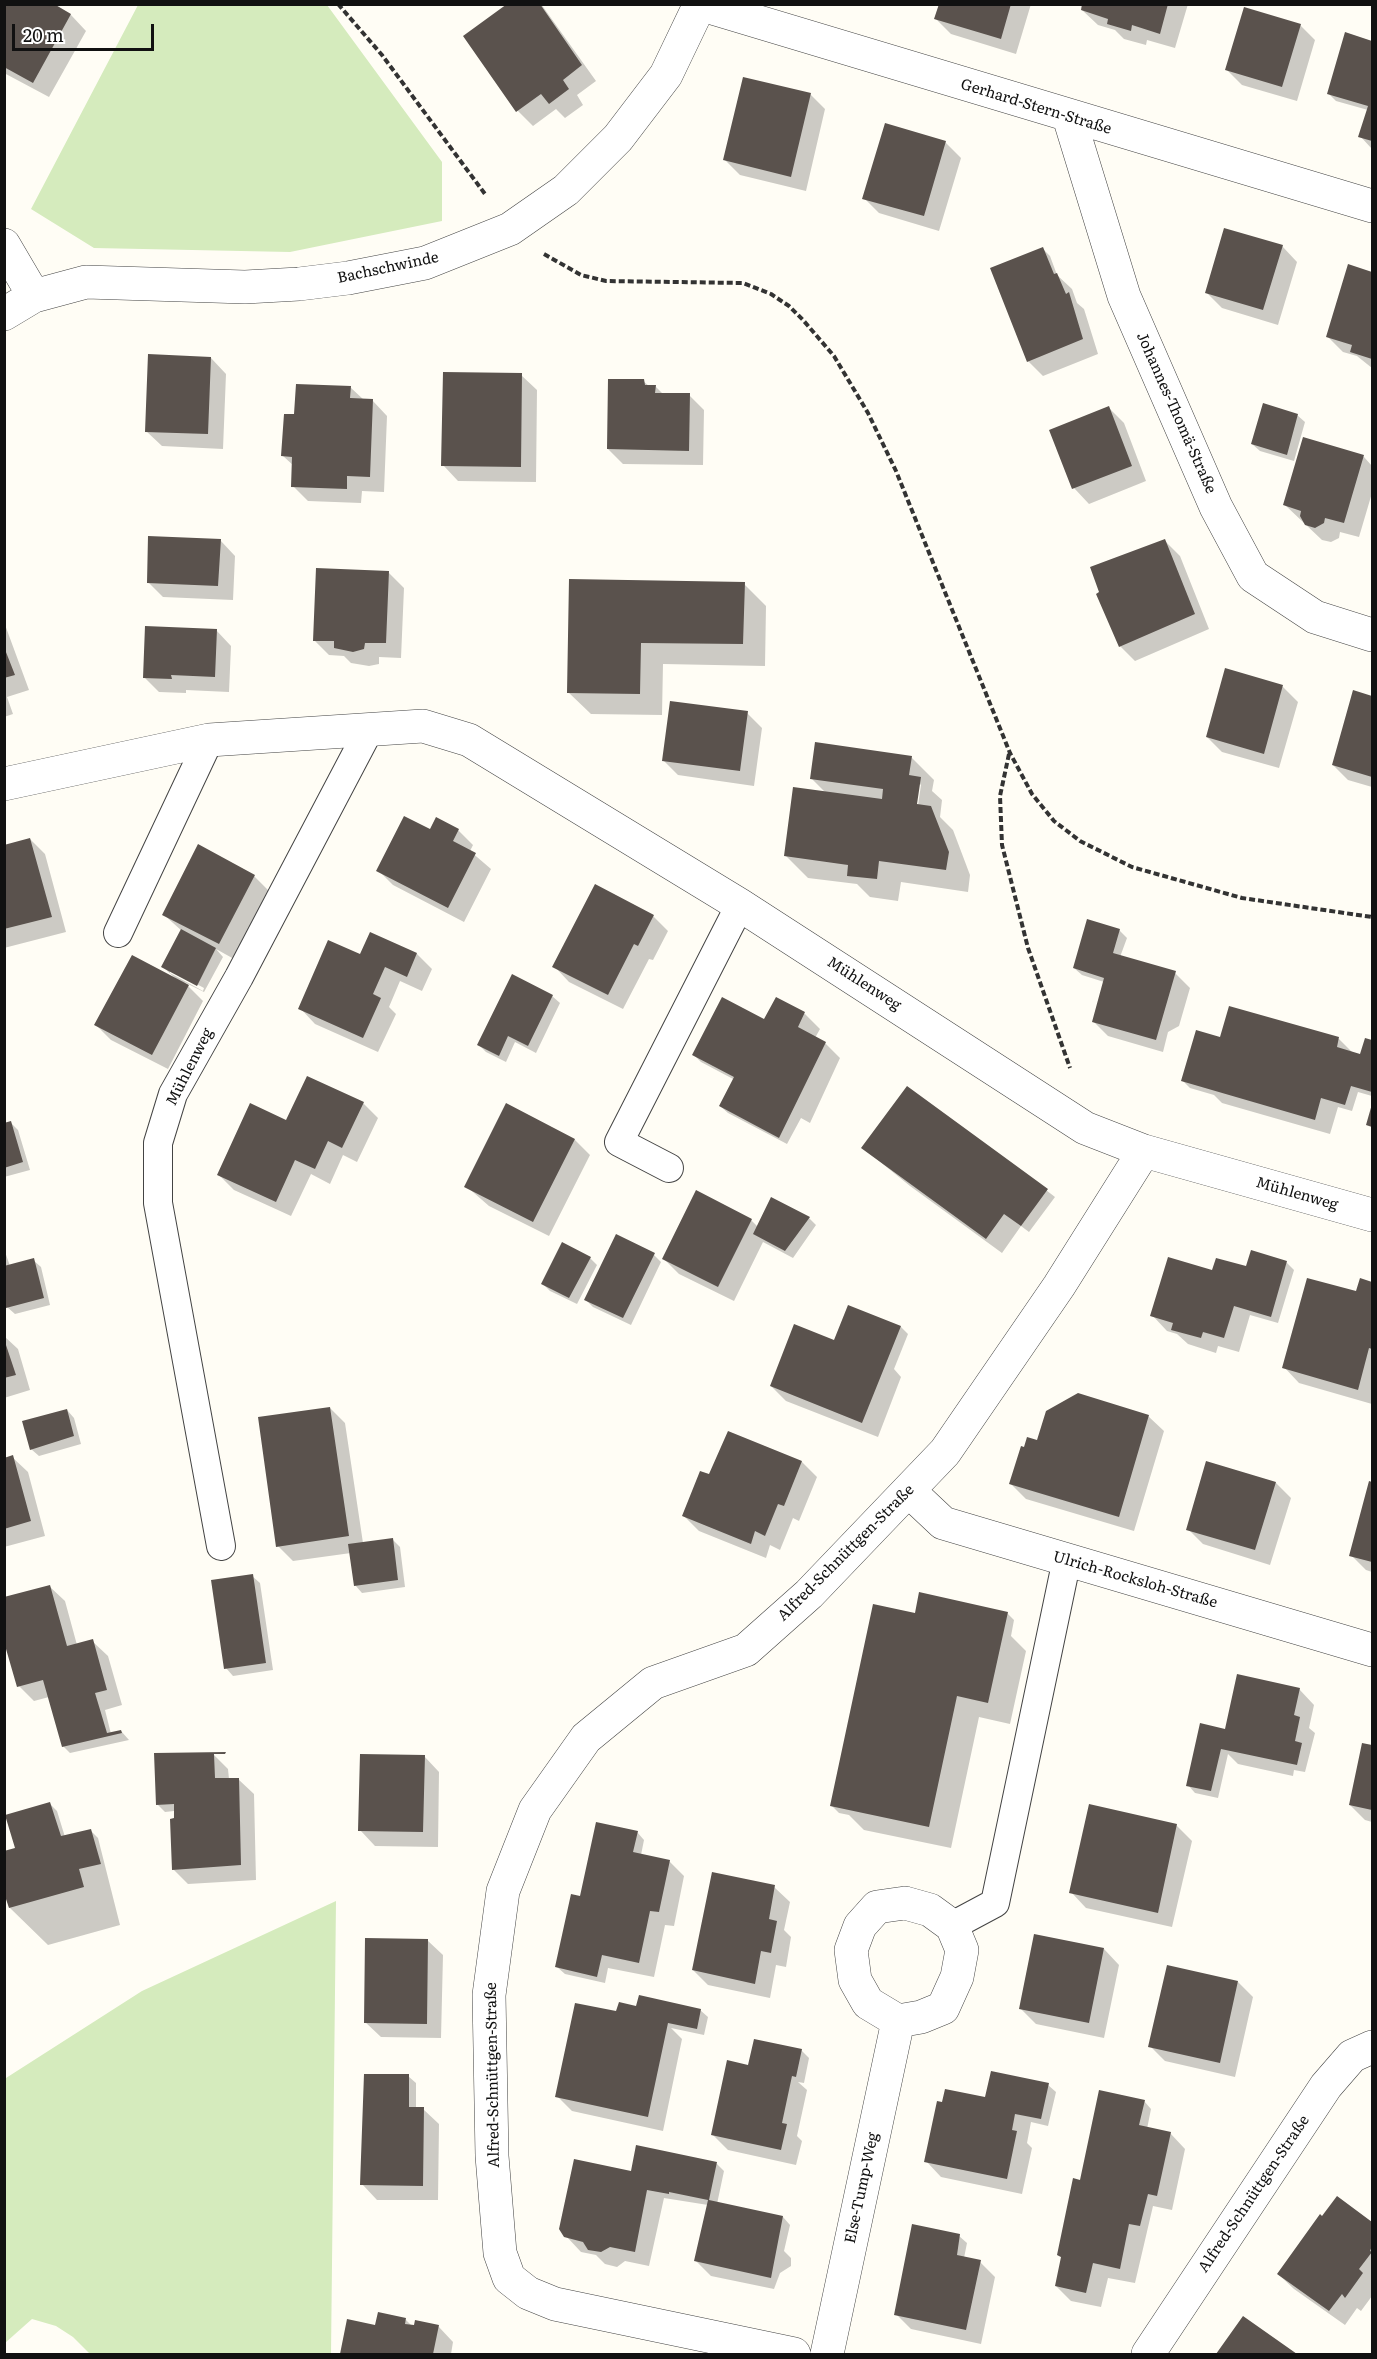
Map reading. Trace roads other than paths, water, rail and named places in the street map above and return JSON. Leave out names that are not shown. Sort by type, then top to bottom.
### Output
[{"type":"street","name":"Gerhard-Stern-Straße","points":[[699,5],[1372,206]]},
{"type":"street","name":"Bachschwinde","points":[[4,314],[34,296],[86,282],[245,287],[348,278],[425,263],[510,228],[566,190],[618,138],[666,75],[699,5]]},
{"type":"street","name":"Johannes-Thomä-Straße","points":[[1069,117],[1124,296],[1216,507],[1253,576],[1315,617],[1372,635]]},
{"type":"street","points":[[4,245],[34,296]]},
{"type":"street","name":"Mühlenweg","points":[[4,784],[209,740],[423,726],[469,740],[740,905],[1085,1128],[1144,1151],[1372,1215]]},
{"type":"street","name":"Alfred-Schnüttgen-Straße","points":[[794,2355],[555,2304],[528,2293],[509,2278],[500,2253],[492,2156],[491,1983],[504,1891],[536,1810],[586,1738],[653,1683],[746,1650],[809,1594],[945,1452],[1059,1286],[1144,1151]]},
{"type":"street","name":"Ulrich-Rocksloh-Straße","points":[[909,1491],[943,1523],[1372,1650]]},
{"type":"street","points":[[905,1903],[930,1910],[952,1926],[962,1950],[957,1977],[943,2008],[921,2017],[898,2021],[868,2003],[855,1980],[851,1950],[860,1926],[876,1907],[905,1903]]},
{"type":"street","name":"Else-Tump-Weg","points":[[827,2355],[898,2021]]},
{"type":"street","name":"Alfred-Schnüttgen-Straße","points":[[1148,2355],[1326,2086],[1352,2056],[1372,2047]]},
{"type":"lane","name":"Mühlenweg","points":[[221,1546],[158,1203],[158,1143],[173,1094],[239,977],[370,728]]},
{"type":"lane","points":[[118,933],[209,740]]},
{"type":"lane","points":[[669,1168],[618,1142],[740,905]]},
{"type":"lane","points":[[952,1926],[995,1903],[1067,1559]]}]
